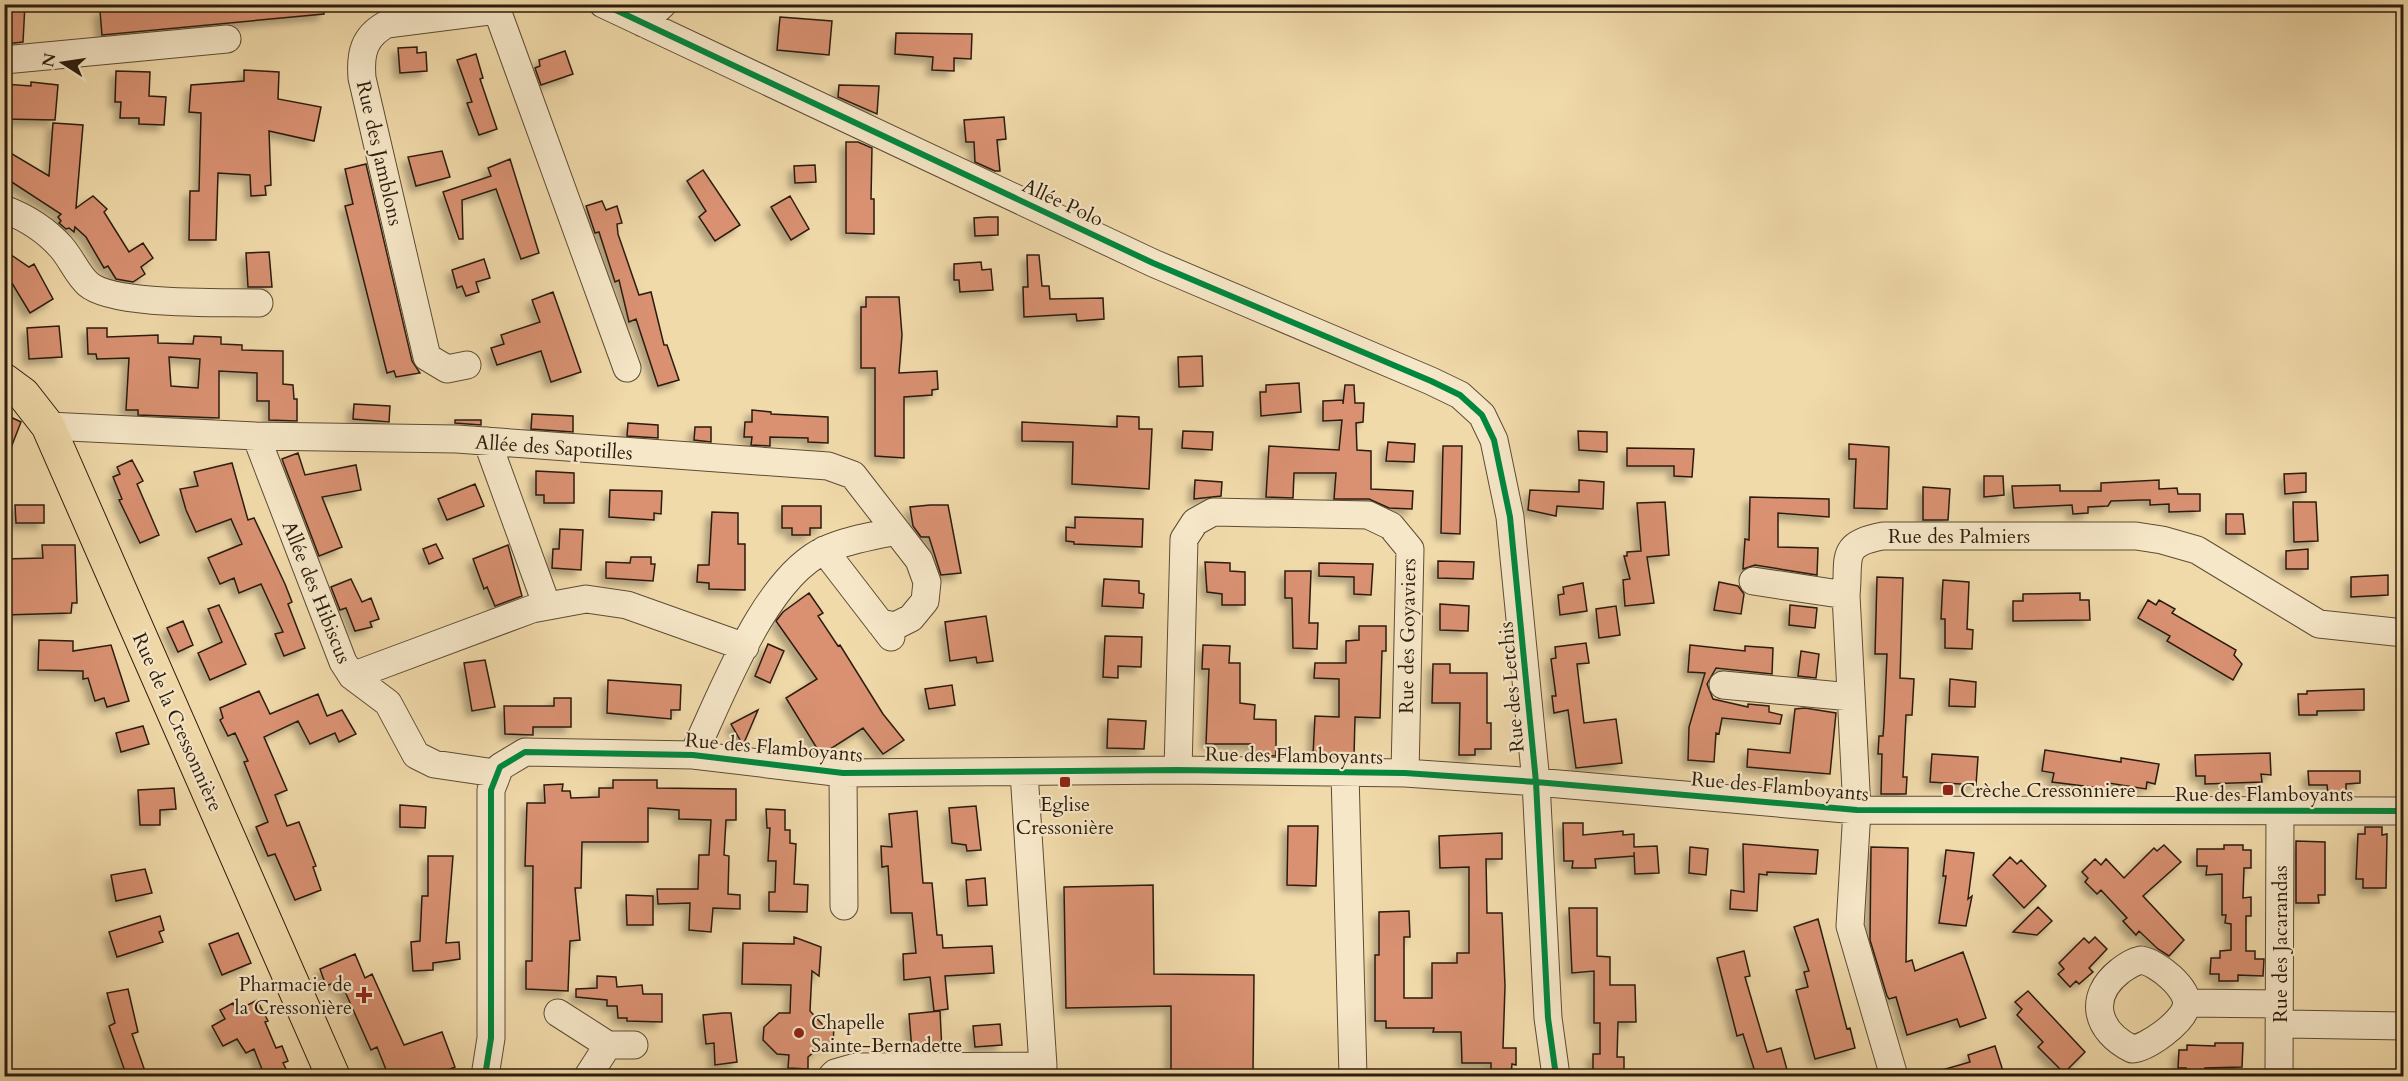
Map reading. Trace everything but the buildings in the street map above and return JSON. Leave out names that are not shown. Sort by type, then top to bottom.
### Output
[{"type":"main road","name":"Rue de la Cressonnière","points":[[4,380],[23,394],[48,426],[333,1077]]},
{"type":"street","name":"Allée Polo","points":[[603,4],[1154,263],[1460,395],[1482,415],[1494,440]]},
{"type":"street","points":[[643,23],[663,4]]},
{"type":"street","name":"Rue des Jamblons","points":[[467,365],[447,369],[427,357],[362,78],[360,61],[366,41],[375,30],[387,24],[498,7],[627,368]]},
{"type":"street","points":[[4,60],[227,39]]},
{"type":"street","points":[[4,209],[41,228],[61,246],[88,284],[103,293],[131,298],[260,303]]},
{"type":"street","name":"Allée des Sapotilles","points":[[48,426],[256,436],[487,441],[828,466],[853,475],[920,560],[927,582],[925,601],[911,618],[895,626],[880,623]]},
{"type":"street","name":"Allée des Hibiscus","points":[[256,436],[343,662],[352,676],[388,703],[416,755],[434,764],[495,773]]},
{"type":"street","name":"Rue des Letchis","points":[[1494,440],[1513,534],[1536,782],[1548,1018],[1556,1077]]},
{"type":"street","points":[[487,441],[547,606]]},
{"type":"street","name":"Rue des Goyaviers","points":[[1178,770],[1184,539],[1195,522],[1213,512],[1368,515],[1391,526],[1410,549],[1405,774]]},
{"type":"street","points":[[693,754],[745,646],[772,598],[792,574],[824,550],[896,531]]},
{"type":"street","name":"Rue des Palmiers","points":[[1894,1077],[1850,926],[1857,810],[1846,595],[1846,559],[1852,547],[1865,539],[1883,536],[2136,536],[2162,540],[2197,550],[2319,624],[2403,633]]},
{"type":"street","points":[[824,550],[897,644]]},
{"type":"street","points":[[1753,581],[1846,595]]},
{"type":"street","points":[[352,676],[532,609],[586,599],[627,605],[745,646]]},
{"type":"street","points":[[1723,685],[1851,697]]},
{"type":"street","name":"Rue des Flamboyants","points":[[495,773],[507,761],[525,752],[693,754],[843,773],[1178,770],[1405,774],[1536,782],[1857,810],[2403,811]]},
{"type":"street","points":[[832,1077],[835,1073],[856,1067],[1041,1056],[1024,772]]},
{"type":"street","points":[[1345,772],[1353,1077]]},
{"type":"street","points":[[485,1077],[491,1038],[491,790],[495,773]]},
{"type":"street","name":"Rue des Flamboyants","points":[[843,773],[844,906]]},
{"type":"street","name":"Rue des Jacarandas","points":[[2278,1077],[2280,811]]},
{"type":"street","points":[[2187,1003],[2403,1026]]},
{"type":"street","points":[[558,1013],[621,1045],[588,1077]]},
{"type":"cycle path","points":[[603,4],[1153,263],[1431,381],[1460,395],[1482,415],[1494,440],[1510,517],[1536,782],[1548,1018],[1556,1076]]},
{"type":"cycle path","points":[[485,1076],[491,1038],[491,790],[500,767],[525,752],[693,755],[843,773],[1178,770],[1405,773],[1857,810],[2404,811]]},
{"type":"place","name":"Eglise Cressonière","points":[[1065,782]]},
{"type":"place","name":"Crèche Cressonniere","points":[[1948,790]]},
{"type":"place","name":"Pharmacie de la Cressonière","points":[[364,995]]},
{"type":"place","name":"Chapelle Sainte-Bernadette","points":[[799,1033]]}]
